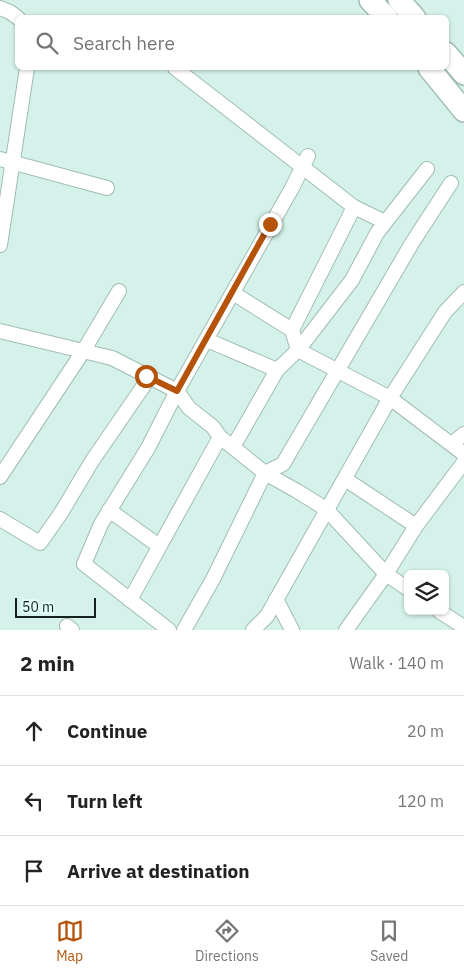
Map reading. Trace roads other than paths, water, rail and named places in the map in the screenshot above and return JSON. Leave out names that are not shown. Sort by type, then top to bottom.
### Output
[{"type":"highway","points":[[370,0],[384,15]]},
{"type":"highway","points":[[399,0],[412,15]]},
{"type":"highway","points":[[449,56],[464,74]]},
{"type":"highway","points":[[431,70],[464,111]]},
{"type":"street","points":[[0,8],[15,16]]},
{"type":"street","points":[[0,245],[6,160],[27,70]]},
{"type":"street","points":[[178,70],[305,162],[354,207],[385,222]]},
{"type":"street","points":[[6,160],[107,188]]},
{"type":"street","points":[[169,630],[84,564],[101,524],[117,495],[148,448],[173,390],[207,340],[305,162]]},
{"type":"street","points":[[233,448],[277,370],[298,350],[352,280],[377,233],[427,169]]},
{"type":"street","points":[[184,630],[213,580],[265,474],[283,464],[412,243],[451,183]]},
{"type":"street","points":[[292,330],[354,207]]},
{"type":"street","points":[[0,477],[84,350],[119,291]]},
{"type":"street","points":[[253,630],[267,616],[390,398],[446,312],[464,292]]},
{"type":"street","points":[[232,293],[292,330],[298,350],[390,398],[464,454]]},
{"type":"street","points":[[0,331],[112,358],[173,390],[189,408],[213,427],[220,437],[265,474],[297,490],[326,509],[386,574],[404,586]]},
{"type":"street","points":[[207,340],[277,370]]},
{"type":"street","points":[[0,519],[40,543],[147,377]]},
{"type":"street","points":[[452,444],[464,434]]},
{"type":"street","points":[[130,600],[220,437]]},
{"type":"street","points":[[346,630],[386,574],[416,526],[464,462]]},
{"type":"street","points":[[345,479],[416,526]]},
{"type":"street","points":[[110,510],[159,546]]},
{"type":"street","points":[[276,600],[292,630]]},
{"type":"street","points":[[445,615],[464,627]]}]
